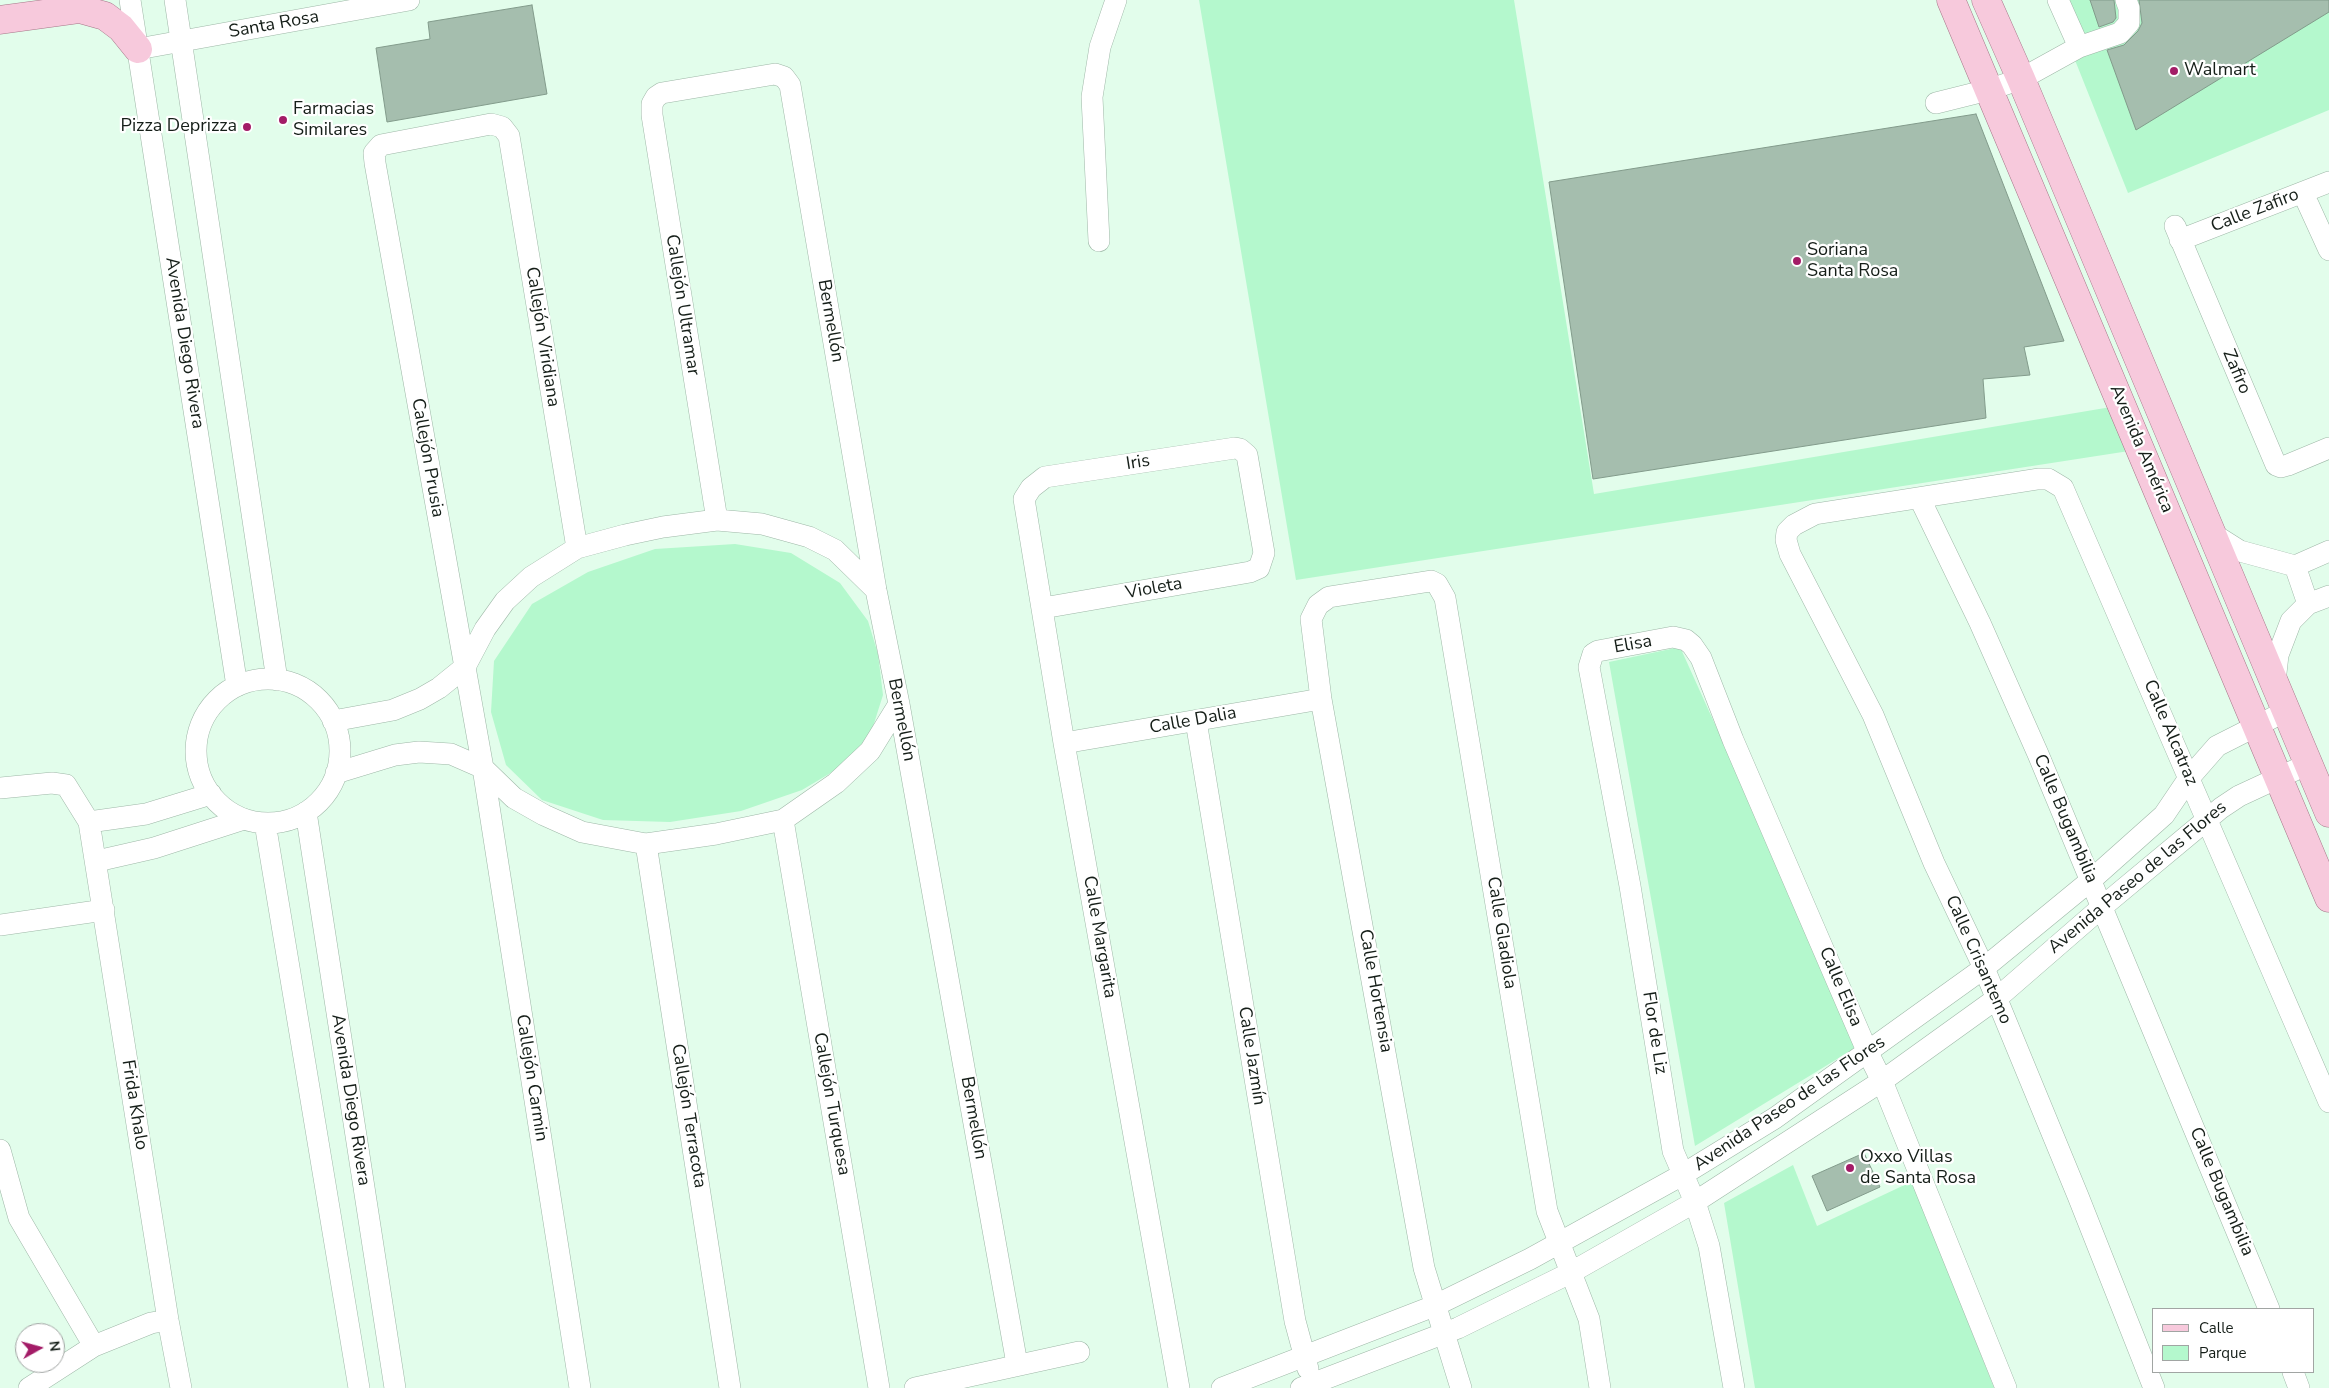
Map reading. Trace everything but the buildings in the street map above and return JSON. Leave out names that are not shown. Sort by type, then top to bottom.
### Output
[{"type":"main road","name":"Avenida América","points":[[1951,0],[2329,898]]},
{"type":"main road","name":"Avenida América","points":[[1986,0],[2021,79],[2329,813]]},
{"type":"main road","points":[[0,20],[80,9],[105,16],[121,28],[138,49]]},
{"type":"main road","points":[[2102,356],[2109,361],[2118,361],[2125,355],[2130,342]]},
{"type":"main road","points":[[2123,407],[2124,398],[2130,390],[2150,389]]},
{"type":"street","name":"Avenida Diego Rivera","points":[[130,0],[237,686]]},
{"type":"street","points":[[174,0],[277,680]]},
{"type":"street","name":"Santa Rosa","points":[[138,49],[409,0]]},
{"type":"street","points":[[1099,241],[1092,97],[1100,47],[1116,0]]},
{"type":"street","points":[[2058,0],[2079,47]]},
{"type":"street","points":[[1936,104],[2021,79],[2079,47],[2120,33],[2129,22],[2129,8],[2126,0]]},
{"type":"street","name":"Bermellón","points":[[662,93],[775,74],[784,77],[790,85],[876,590],[1017,1364]]},
{"type":"street","name":"Callejón Ultramar","points":[[662,93],[656,97],[652,104],[652,115],[717,520]]},
{"type":"street","name":"Callejón Viridiana","points":[[377,148],[381,145],[491,124],[502,127],[509,136],[578,548]]},
{"type":"street","name":"Callejón Prusia","points":[[377,148],[375,163],[483,768]]},
{"type":"street","name":"Calle Zafiro","points":[[2178,233],[2303,193],[2329,182]]},
{"type":"street","points":[[2303,193],[2329,250]]},
{"type":"street","name":"Zafiro","points":[[2178,233],[2276,465],[2281,467],[2288,465],[2329,448]]},
{"type":"street","name":"Iris","points":[[1031,488],[1045,477],[1206,452],[1240,449],[1247,455],[1264,553],[1262,562]]},
{"type":"street","name":"Calle Alcatraz","points":[[1786,540],[1787,532],[1794,525],[1815,514],[2038,479],[2048,479],[2063,488],[2329,1102]]},
{"type":"street","name":"Calle Margarita","points":[[1031,488],[1026,495],[1024,505],[1043,608],[1064,743],[1180,1388]]},
{"type":"street","name":"Calle Bugambilia","points":[[1920,499],[1980,623],[2102,907],[2269,1308]]},
{"type":"street","points":[[333,721],[393,710],[420,699],[439,688],[464,667],[485,629],[505,601],[531,577],[578,548],[663,527],[717,520],[762,524],[809,537],[836,550],[876,590]]},
{"type":"street","points":[[2210,532],[2240,551],[2295,566],[2329,551]]},
{"type":"street","name":"Calle Crisantemo","points":[[1786,540],[1790,554],[1873,715],[1934,863],[1984,968],[2082,1205],[2154,1388]]},
{"type":"street","name":"Violeta","points":[[1043,608],[1250,572],[1259,568],[1262,562]]},
{"type":"street","points":[[2295,566],[2308,604]]},
{"type":"street","name":"Calle Gladiola","points":[[1329,597],[1431,580],[1438,584],[1445,598],[1547,1211],[1589,1319],[1600,1388]]},
{"type":"street","points":[[2275,685],[2278,655],[2284,634],[2291,621],[2308,604],[2329,596]]},
{"type":"street","name":"Calle Hortensia","points":[[1329,597],[1318,605],[1311,620],[1321,699],[1424,1268],[1434,1306],[1445,1332],[1460,1388]]},
{"type":"street","name":"Elisa","points":[[1590,673],[1590,661],[1593,654],[1598,651],[1674,637],[1686,640],[1692,645]]},
{"type":"street","name":"Calle Elisa","points":[[1692,645],[1700,658],[1868,1053],[1882,1081],[2006,1388]]},
{"type":"street","name":"Flor de Liz","points":[[1590,673],[1630,886],[1670,1136],[1682,1175],[1695,1202],[1709,1246],[1734,1388]]},
{"type":"street","points":[[256,680],[277,680],[300,687],[320,701],[333,721],[339,747],[336,773],[329,788],[319,802],[306,812],[293,818],[265,823],[244,819],[226,809],[211,794],[200,776],[196,755],[198,734],[206,714],[219,698],[237,686],[256,680]]},
{"type":"street","name":"Calle Dalia","points":[[1064,743],[1321,699]]},
{"type":"street","points":[[336,773],[395,755],[419,752],[451,754],[483,768],[514,798],[544,815],[582,832],[646,844],[716,834],[783,820],[836,783],[870,751],[898,704]]},
{"type":"street","name":"Avenida Paseo de las Flores","points":[[1222,1388],[1434,1306],[1559,1243],[1682,1175],[1776,1118],[1984,968],[2090,881],[2164,815],[2189,778],[2217,746],[2286,711]]},
{"type":"street","name":"Calle Jazmín","points":[[1196,721],[1295,1321],[1310,1386]]},
{"type":"street","name":"Avenida Paseo de las Flores","points":[[1310,1386],[1445,1332],[1570,1272],[1695,1202],[1882,1081],[1996,999],[2206,819],[2239,796],[2308,764]]},
{"type":"street","name":"Callejón Carmin","points":[[483,768],[580,1388]]},
{"type":"street","points":[[0,788],[52,783],[66,786],[89,822],[146,814],[211,794]]},
{"type":"street","name":"Avenida Diego Rivera","points":[[306,812],[395,1388]]},
{"type":"street","points":[[97,861],[154,848],[244,819]]},
{"type":"street","name":"Callejón Turquesa","points":[[783,820],[880,1388]]},
{"type":"street","name":"Frida Khalo","points":[[89,822],[97,861],[168,1320],[181,1388]]},
{"type":"street","points":[[265,823],[358,1388]]},
{"type":"street","name":"Callejón Terracota","points":[[646,844],[730,1388]]},
{"type":"street","points":[[0,925],[104,910]]},
{"type":"street","points":[[0,1150],[19,1218],[94,1346]]},
{"type":"street","points":[[29,1388],[94,1346],[150,1323],[168,1320]]},
{"type":"street","points":[[915,1388],[1017,1364],[1079,1352]]},
{"type":"street","points":[[2293,1373],[2299,1388]]},
{"type":"green space","points":[[1199,0],[1514,0],[1594,494],[2111,407],[2129,451],[1296,580]]},
{"type":"green space","points":[[2051,0],[2329,0],[2329,110],[2128,193]]},
{"type":"green space","points":[[735,544],[791,553],[840,583],[868,621],[878,654],[883,695],[870,736],[839,768],[802,790],[741,811],[670,822],[603,820],[542,800],[506,765],[491,712],[494,661],[532,604],[588,572],[655,549]]},
{"type":"green space","points":[[1680,647],[1860,1045],[1695,1146],[1609,662]]},
{"type":"green space","points":[[1793,1165],[1817,1226],[1913,1181],[1994,1388],[1755,1388],[1724,1203]]},
{"type":"place","name":"Walmart","points":[[2174,71]]},
{"type":"place","name":"Farmacias Similares","points":[[283,120]]},
{"type":"place","name":"Pizza Deprizza","points":[[247,127]]},
{"type":"place","name":"Soriana Santa Rosa","points":[[1797,261]]},
{"type":"place","name":"Oxxo Villas de Santa Rosa","points":[[1850,1168]]}]
